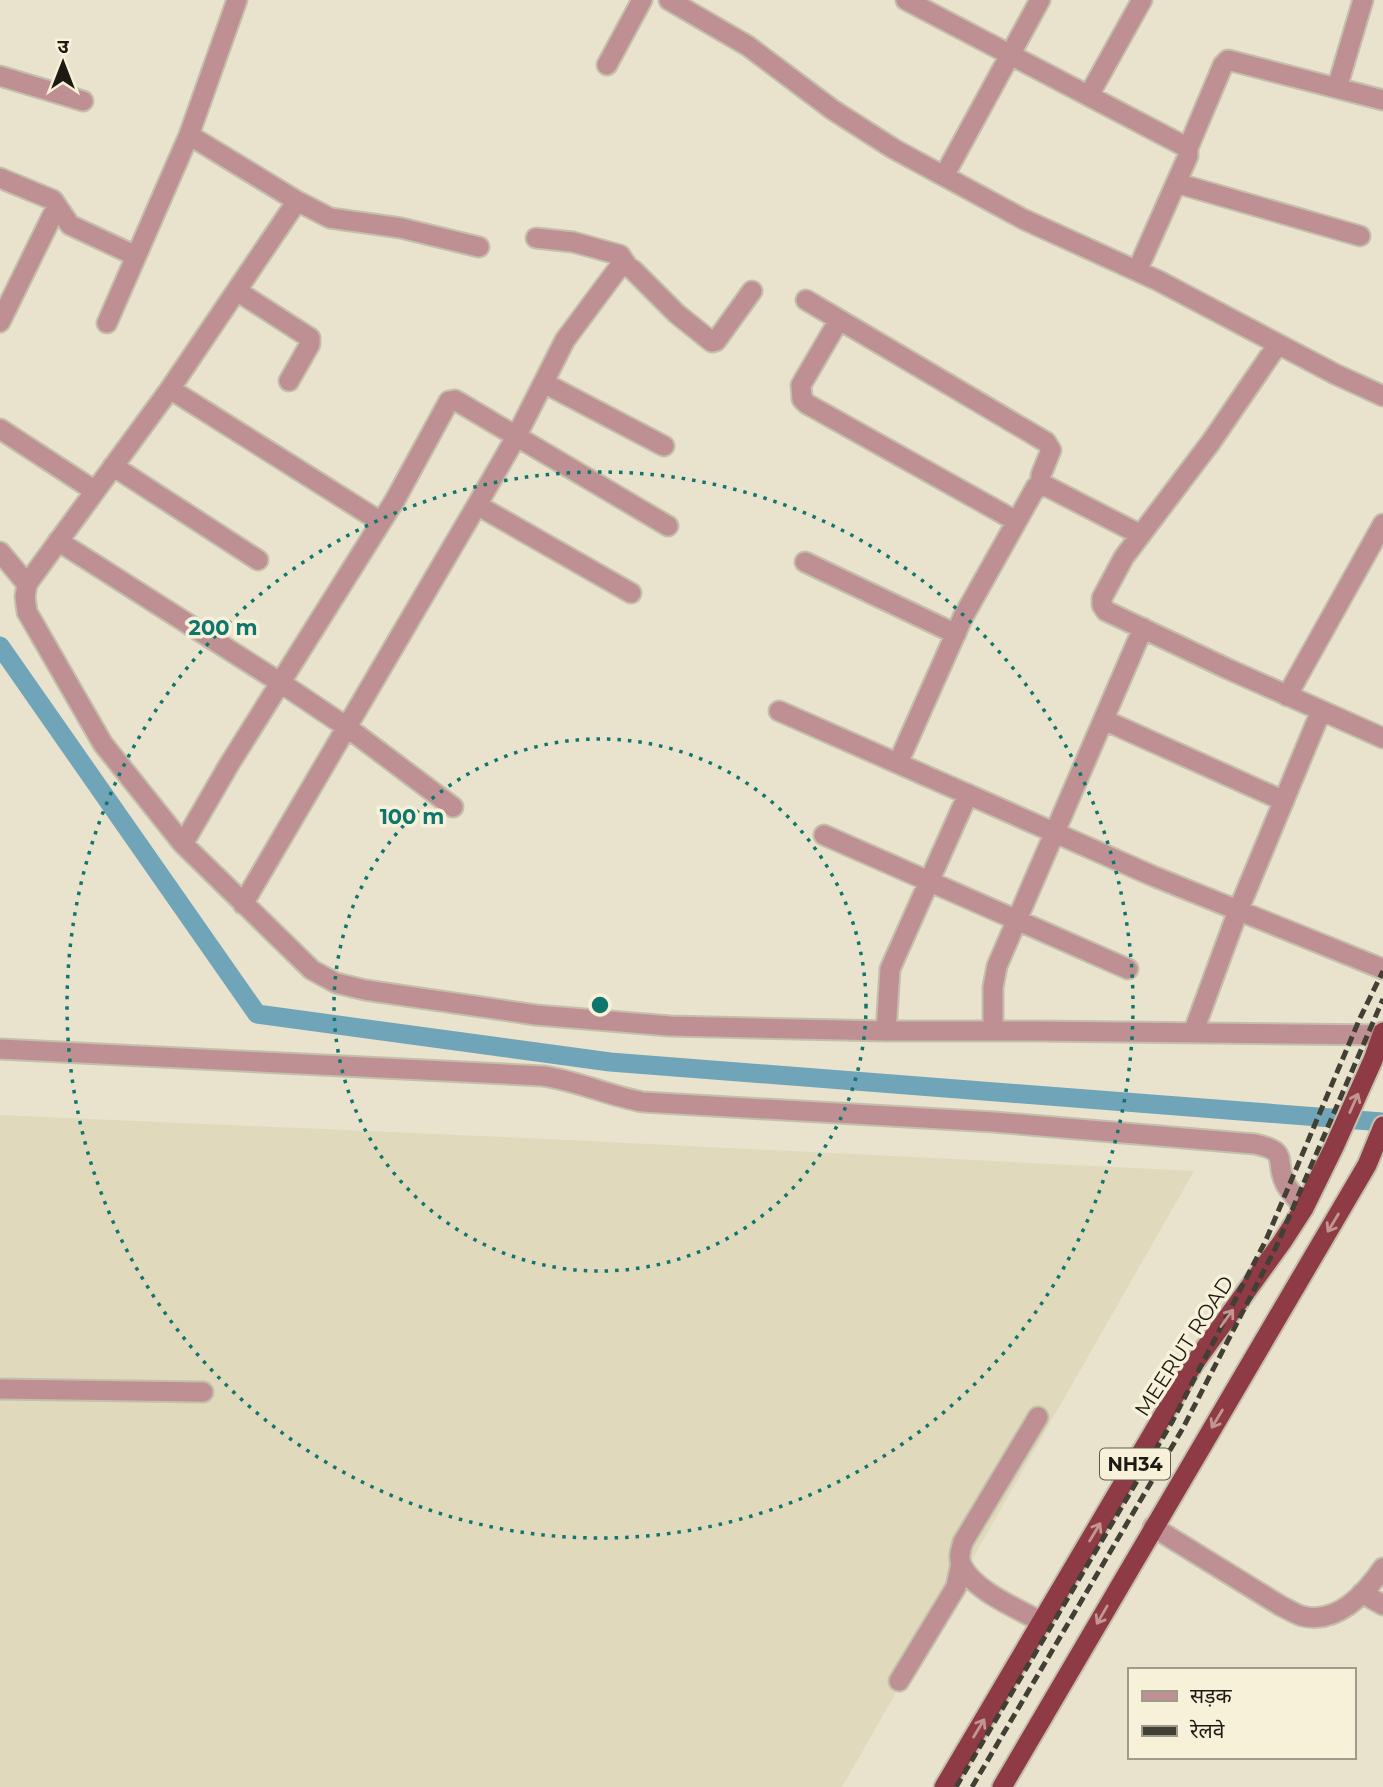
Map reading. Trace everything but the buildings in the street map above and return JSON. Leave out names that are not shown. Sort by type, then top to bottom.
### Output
[{"type":"highway","name":"MEERUT ROAD","points":[[944,1787],[1193,1365],[1304,1208],[1373,1060],[1382,1034]]},
{"type":"highway","name":"NH34","points":[[1002,1787],[1367,1165],[1383,1126]]},
{"type":"street","points":[[107,323],[189,135],[237,0]]},
{"type":"street","points":[[607,65],[642,0]]},
{"type":"street","points":[[669,0],[748,46],[833,110],[944,176],[1024,219],[1137,271],[1383,396]]},
{"type":"street","points":[[906,0],[1188,148]]},
{"type":"street","points":[[944,176],[1040,0]]},
{"type":"street","points":[[1089,95],[1142,0]]},
{"type":"street","points":[[1337,88],[1363,0]]},
{"type":"street","points":[[1137,271],[1188,156],[1188,148],[1223,65],[1228,60],[1383,100]]},
{"type":"street","points":[[0,76],[83,101]]},
{"type":"street","points":[[189,135],[297,201],[338,220],[401,228],[479,247]]},
{"type":"street","points":[[0,178],[53,200],[70,225],[136,256]]},
{"type":"street","points":[[1176,183],[1360,236]]},
{"type":"street","points":[[297,201],[170,388],[27,584],[25,597],[27,612],[103,744],[183,844],[312,970],[336,983],[365,990],[537,1016],[670,1026],[886,1031],[1382,1034]]},
{"type":"street","points":[[0,322],[57,206]]},
{"type":"street","points":[[536,238],[573,242],[620,255],[628,267],[677,314],[712,342],[716,341],[752,290]]},
{"type":"street","points":[[243,904],[478,505],[570,332],[620,266],[628,267]]},
{"type":"street","points":[[237,291],[310,338],[310,344],[289,381]]},
{"type":"street","points":[[806,300],[1046,442],[1051,450],[1041,475],[1040,486]]},
{"type":"street","points":[[839,320],[801,385],[802,399],[1016,521]]},
{"type":"street","points":[[1278,344],[1211,442],[1124,557],[1102,598],[1102,605],[1106,611],[1383,738]]},
{"type":"street","points":[[544,383],[664,446]]},
{"type":"street","points":[[170,388],[381,522]]},
{"type":"street","points":[[183,844],[381,522],[449,401],[455,400],[668,526]]},
{"type":"street","points":[[0,429],[95,491]]},
{"type":"street","points":[[113,466],[258,560]]},
{"type":"street","points":[[898,763],[956,634],[1036,487],[1048,486],[1141,535]]},
{"type":"street","points":[[478,505],[631,593]]},
{"type":"street","points":[[1287,695],[1383,524]]},
{"type":"street","points":[[58,541],[281,682],[348,728],[453,807]]},
{"type":"street","points":[[0,552],[27,584]]},
{"type":"street","points":[[805,562],[956,634]]},
{"type":"street","points":[[993,1031],[995,975],[1143,628]]},
{"type":"street","points":[[779,710],[1238,911],[1383,969]]},
{"type":"street","points":[[1193,1033],[1238,911],[1321,710]]},
{"type":"street","points":[[1104,720],[1284,801]]},
{"type":"street","points":[[886,1031],[890,970],[968,794]]},
{"type":"street","points":[[824,835],[1128,970]]},
{"type":"street","points":[[0,1049],[543,1076],[643,1102],[994,1122],[1255,1144],[1271,1147],[1277,1153],[1282,1161],[1285,1183],[1304,1208]]},
{"type":"street","points":[[0,1389],[203,1392]]},
{"type":"street","points":[[899,1681],[956,1587],[961,1563],[960,1552],[964,1542],[1038,1417]]},
{"type":"street","points":[[1153,1527],[1301,1616],[1316,1618],[1335,1615],[1362,1593],[1383,1568]]},
{"type":"street","points":[[961,1563],[980,1586],[1042,1622]]},
{"type":"street","points":[[1362,1593],[1383,1605]]},
{"type":"shaded area","points":[[0,1115],[1194,1171],[842,1787],[0,1787]]},
{"type":"waterway","points":[[0,646],[257,1014],[610,1062],[1383,1122]]},
{"type":"railway","points":[[956,1787],[1172,1422],[1266,1240],[1360,1018],[1383,971]]},
{"type":"railway","points":[[972,1787],[1183,1428],[1277,1245],[1383,999]]}]
